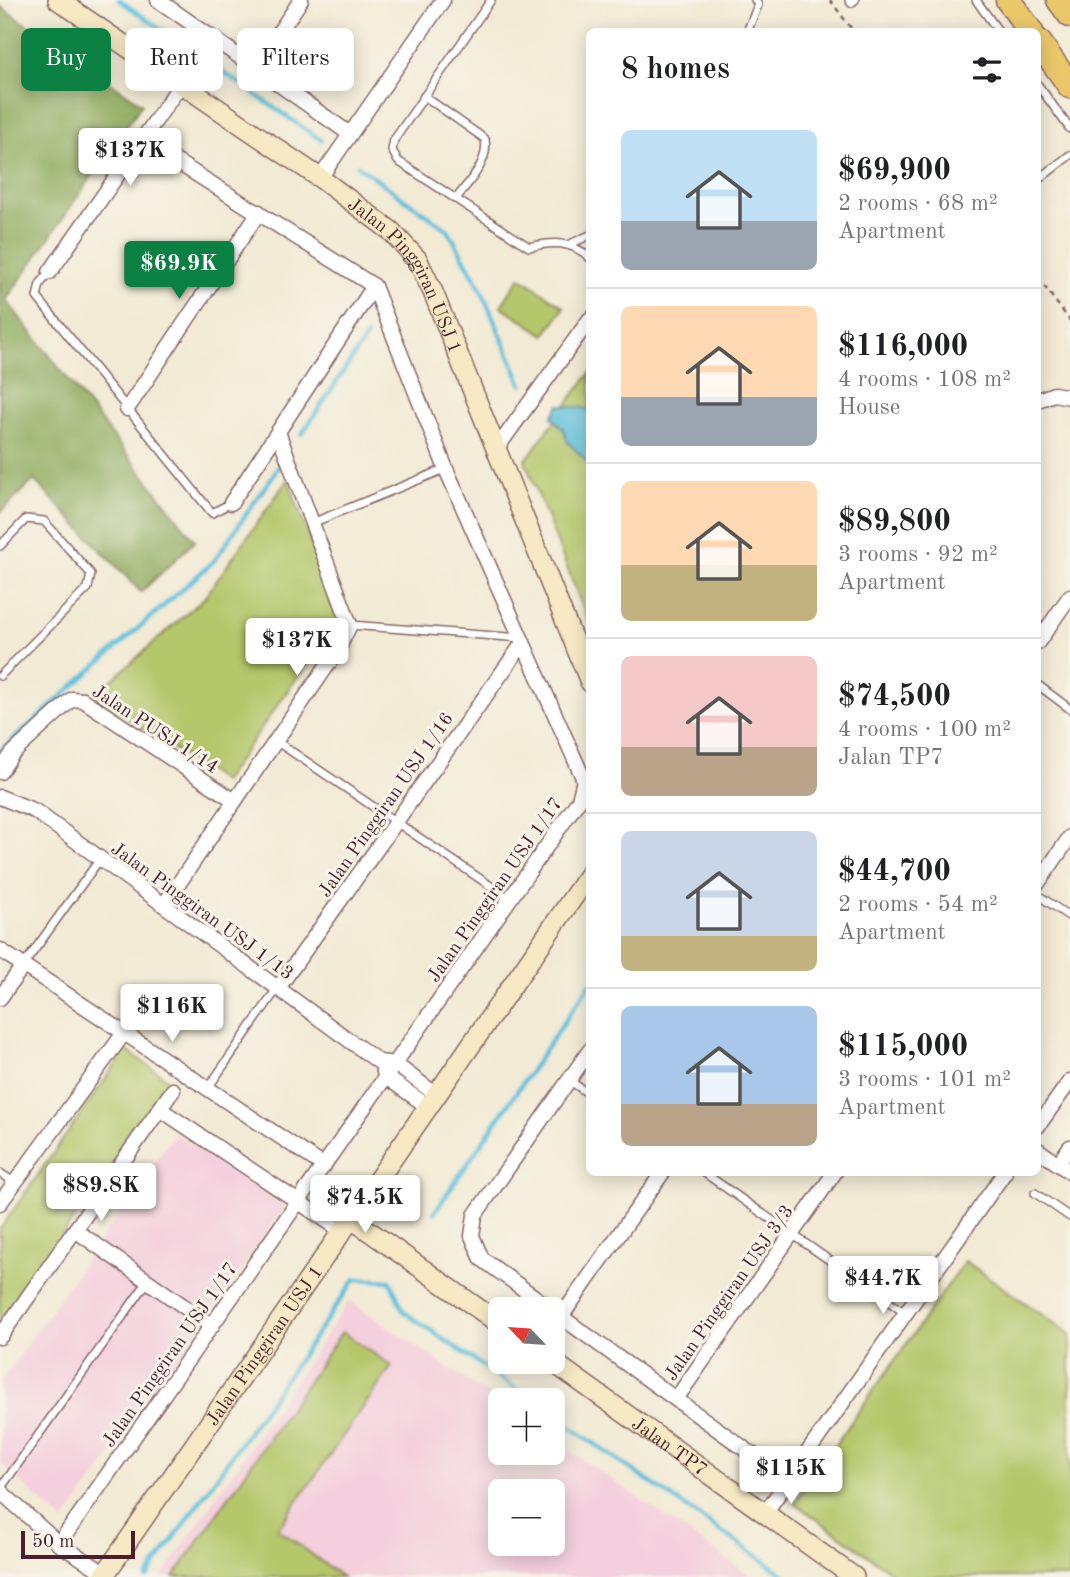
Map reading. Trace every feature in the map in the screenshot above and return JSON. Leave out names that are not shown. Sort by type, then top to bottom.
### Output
[{"type":"highway","points":[[1008,0],[1028,28]]},
{"type":"highway","points":[[1059,0],[1070,15]]},
{"type":"highway","points":[[1041,45],[1070,86]]},
{"type":"street","name":"Jalan Pinggiran USJ 1","points":[[58,0],[125,46]]},
{"type":"street","points":[[158,0],[237,55]]},
{"type":"street","points":[[282,28],[301,0]]},
{"type":"street","points":[[320,178],[443,0]]},
{"type":"street","points":[[50,272],[176,91]]},
{"type":"street","name":"Jalan Pinggiran USJ 1","points":[[191,91],[320,178],[391,231],[417,259],[497,448],[586,672]]},
{"type":"street","points":[[288,91],[350,134]]},
{"type":"street","points":[[142,139],[374,286],[231,503]]},
{"type":"street","points":[[127,409],[259,212]]},
{"type":"street","name":"Jalan Pinggiran USJ 1/17","points":[[59,1544],[579,800],[584,780],[446,469],[374,286]]},
{"type":"street","points":[[497,448],[586,325]]},
{"type":"street","points":[[1041,399],[1054,394],[1070,397]]},
{"type":"street","points":[[164,905],[337,651],[351,625],[278,432]]},
{"type":"street","points":[[1041,638],[1070,596]]},
{"type":"street","name":"Jalan Pinggiran USJ 1/16","points":[[278,988],[523,640]]},
{"type":"street","name":"Jalan PUSJ 1/14","points":[[0,772],[12,754],[72,699],[83,700],[234,801]]},
{"type":"street","name":"Jalan Pinggiran USJ 1/13","points":[[0,797],[35,811],[434,1102]]},
{"type":"street","points":[[1041,879],[1070,837]]},
{"type":"street","name":"Jalan Pinggiran USJ 1","points":[[104,1575],[586,879]]},
{"type":"street","points":[[0,950],[324,1166]]},
{"type":"street","points":[[0,998],[23,966]]},
{"type":"street","points":[[0,1203],[124,1033]]},
{"type":"street","points":[[534,1297],[482,1259],[472,1236],[475,1215],[586,1056]]},
{"type":"street","points":[[1041,1122],[1070,1081]]},
{"type":"street","points":[[0,1336],[173,1090]]},
{"type":"street","points":[[160,1109],[299,1202],[347,1225],[488,1316]]},
{"type":"street","points":[[1041,1152],[1064,1168],[1070,1147]]},
{"type":"street","points":[[565,1299],[660,1176]]},
{"type":"street","name":"Jalan Pinggiran USJ 3/3","points":[[677,1399],[832,1176]]},
{"type":"street","points":[[765,1513],[1002,1176]]},
{"type":"street","points":[[75,1230],[212,1326]]},
{"type":"street","points":[[565,1319],[788,1480]]},
{"type":"street","name":"Jalan TP7","points":[[565,1371],[855,1577]]},
{"type":"street","points":[[0,1490],[59,1544],[104,1575]]},
{"type":"lane","points":[[491,0],[394,140],[392,150],[398,161],[529,247],[552,242],[568,245],[586,256]]},
{"type":"lane","points":[[749,28],[758,5],[755,0]]},
{"type":"lane","points":[[849,0],[851,3],[855,0]]},
{"type":"lane","points":[[976,0],[997,28]]},
{"type":"lane","points":[[1041,89],[1070,129]]},
{"type":"lane","points":[[424,96],[485,139],[487,150],[481,164],[456,199]]},
{"type":"lane","points":[[1041,178],[1070,155]]},
{"type":"lane","points":[[568,245],[586,237]]},
{"type":"lane","points":[[50,272],[40,284],[37,297],[212,513],[231,503]]},
{"type":"lane","points":[[312,523],[446,469]]},
{"type":"lane","points":[[0,546],[26,519],[44,521],[91,574],[88,588],[0,676]]},
{"type":"lane","points":[[351,625],[523,640]]},
{"type":"lane","points":[[1041,687],[1070,709]]},
{"type":"lane","points":[[276,741],[510,899]]},
{"type":"lane","points":[[23,966],[100,859]]},
{"type":"lane","points":[[1041,897],[1070,918]]},
{"type":"lane","points":[[208,1089],[278,988]]},
{"type":"lane","points":[[569,1080],[586,1092]]},
{"type":"lane","points":[[0,1172],[15,1182]]},
{"type":"lane","points":[[709,1176],[906,1314]]},
{"type":"lane","points":[[1035,1193],[1070,1217]]},
{"type":"lane","points":[[0,1490],[148,1281]]},
{"type":"path","points":[[831,0],[851,28]]},
{"type":"path","points":[[1041,282],[1070,321]]},
{"type":"shaded area","points":[[175,1133],[285,1207],[64,1522],[0,1463],[0,1383]]},
{"type":"shaded area","points":[[349,1301],[488,1395],[488,1465],[565,1465],[565,1447],[752,1577],[162,1577]]},
{"type":"green space","points":[[0,6],[32,28],[21,28],[21,91],[111,91],[111,83],[142,104],[6,300],[195,541],[141,592],[34,480],[0,513]]},
{"type":"green space","points":[[520,277],[564,307],[545,335],[501,306]]},
{"type":"green space","points":[[586,378],[586,616],[525,461]]},
{"type":"green space","points":[[288,479],[338,620],[223,782],[94,696],[205,597]]},
{"type":"green space","points":[[126,1050],[170,1081],[0,1325],[0,1229]]},
{"type":"green space","points":[[965,1261],[1070,1334],[1070,1577],[898,1577],[794,1503]]},
{"type":"green space","points":[[342,1332],[392,1366],[278,1529],[342,1577],[174,1577]]},
{"type":"water","points":[[559,405],[586,408],[586,461],[567,441],[564,430],[552,417]]},
{"type":"waterway","points":[[119,0],[321,140]]},
{"type":"waterway","points":[[358,166],[448,230],[480,287],[522,385]]},
{"type":"waterway","points":[[302,434],[367,336]]},
{"type":"waterway","points":[[0,751],[214,561],[282,462]]},
{"type":"waterway","points":[[434,1213],[586,990]]},
{"type":"waterway","points":[[147,1577],[355,1279],[390,1281],[404,1312],[515,1388]]},
{"type":"waterway","points":[[565,1423],[787,1577]]}]
